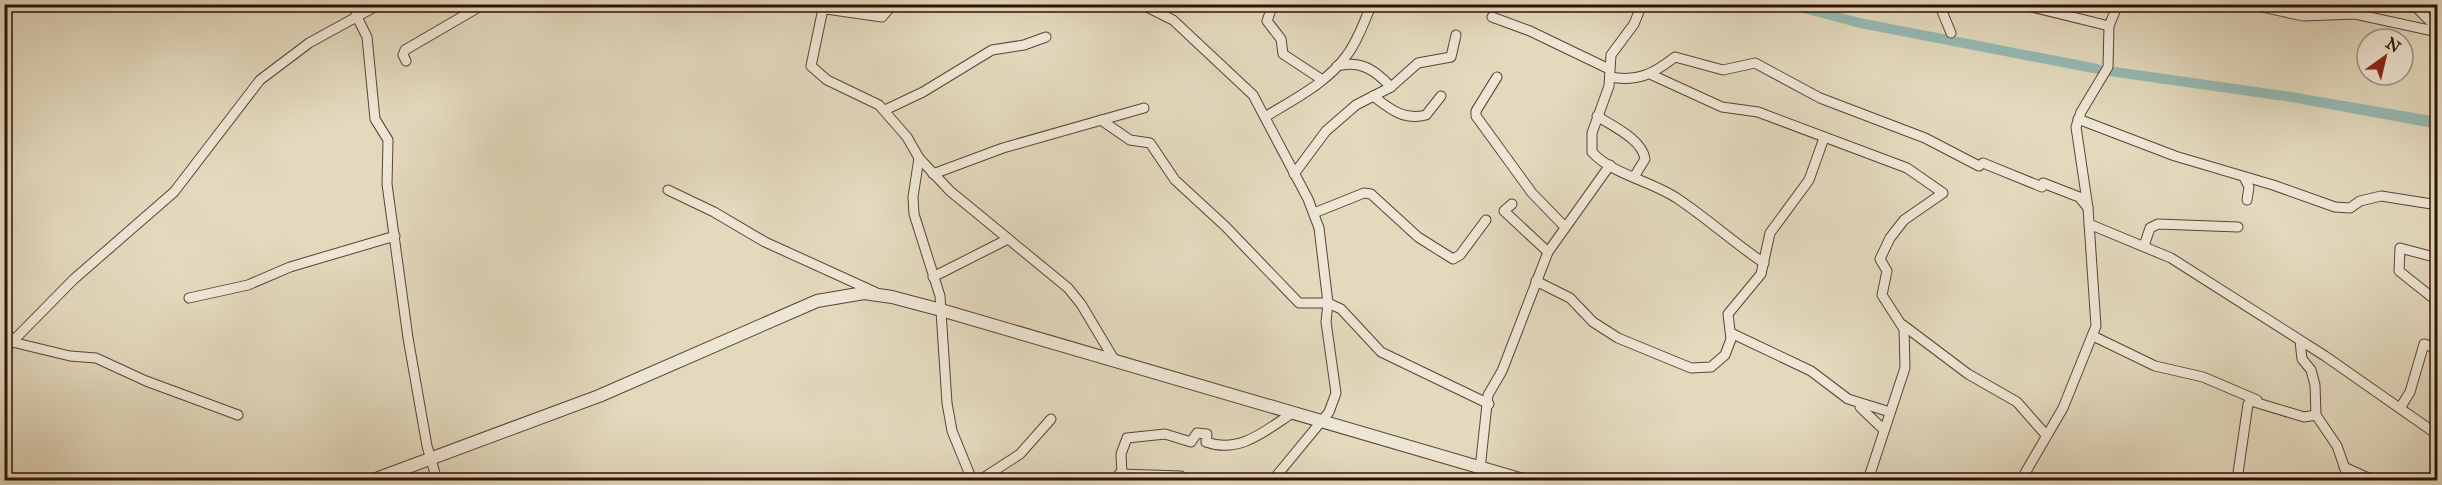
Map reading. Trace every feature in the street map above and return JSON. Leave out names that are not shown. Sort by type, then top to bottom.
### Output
[{"type":"street","points":[[8,346],[74,279],[141,224],[174,192],[260,80],[293,53],[356,15],[380,4]]},
{"type":"street","points":[[406,61],[403,55],[405,50],[484,4]]},
{"type":"street","points":[[893,4],[882,17],[825,7],[811,66],[826,80],[872,101],[885,110],[933,174],[968,208],[1068,288],[1087,314],[1115,361]]},
{"type":"street","points":[[1141,4],[1173,20],[1253,95],[1314,213],[1319,228],[1328,303],[1326,322],[1337,386],[1334,404],[1273,480]]},
{"type":"street","points":[[1273,4],[1266,18],[1268,24],[1282,40],[1283,54],[1321,79]]},
{"type":"street","points":[[1266,117],[1337,66],[1355,43],[1372,4]]},
{"type":"street","points":[[1642,4],[1635,26],[1612,51],[1607,94],[1597,116],[1590,148],[1597,157],[1610,165],[1677,198],[1728,239],[1764,263]]},
{"type":"street","points":[[1939,4],[1951,33]]},
{"type":"street","points":[[2020,4],[2109,26]]},
{"type":"street","points":[[2043,4],[2070,15]]},
{"type":"street","points":[[2021,480],[2063,408],[2093,336],[2096,307],[2088,208],[2075,136],[2078,119],[2108,67],[2109,26],[2118,4]]},
{"type":"street","points":[[2248,4],[2303,16],[2355,14],[2438,30]]},
{"type":"street","points":[[2413,4],[2438,30]]},
{"type":"street","points":[[356,15],[367,37],[375,119],[388,140],[386,167],[408,338],[437,480]]},
{"type":"street","points":[[1492,17],[1530,31],[1609,73],[1631,82],[1652,75],[1676,57],[1723,70],[1755,63],[1820,98],[1925,138],[1979,166],[1983,163],[2013,173],[2019,180],[2042,187],[2043,183],[2079,197],[2088,208]]},
{"type":"street","points":[[1293,174],[1319,139],[1356,105],[1391,87],[1418,63],[1451,57],[1455,35]]},
{"type":"street","points":[[885,110],[922,92],[992,50],[1024,45],[1046,37]]},
{"type":"street","points":[[1337,66],[1354,63],[1370,67],[1391,87]]},
{"type":"street","points":[[1652,75],[1722,107],[1758,112],[1907,168],[1943,192],[1943,195],[1933,198],[1895,230],[1880,259],[1887,271],[1883,301],[1901,323],[1968,374],[2017,402],[2046,435]]},
{"type":"street","points":[[1497,77],[1476,111],[1476,116],[1532,193],[1564,226]]},
{"type":"street","points":[[1373,96],[1394,112],[1410,119],[1426,116],[1441,96]]},
{"type":"street","points":[[933,174],[1003,148],[1144,108]]},
{"type":"street","points":[[1597,116],[1633,140],[1644,153],[1645,158],[1634,177]]},
{"type":"street","points":[[2078,119],[2175,156],[2273,184],[2335,207],[2350,208],[2360,200],[2372,195],[2437,206]]},
{"type":"street","points":[[1101,120],[1130,140],[1150,143],[1175,180],[1225,226],[1294,299],[1307,304],[1328,303],[1341,309],[1381,352],[1489,404]]},
{"type":"street","points":[[1536,281],[1570,298],[1593,322],[1618,338],[1691,368],[1702,370],[1719,362],[1731,342],[1728,314],[1755,284],[1764,263],[1770,233],[1809,180],[1824,138]]},
{"type":"street","points":[[919,158],[913,196],[914,214],[940,296],[947,403],[952,431],[972,480]]},
{"type":"street","points":[[1482,475],[1488,395],[1502,371],[1548,252],[1564,226],[1610,165]]},
{"type":"street","points":[[2244,177],[2249,187],[2247,200]]},
{"type":"street","points":[[668,190],[714,212],[765,242],[880,295],[941,310],[1115,361],[1482,475],[1523,480]]},
{"type":"street","points":[[1314,213],[1364,193],[1371,194],[1424,242],[1453,259],[1460,255],[1486,220]]},
{"type":"street","points":[[1512,204],[1504,211],[1548,252]]},
{"type":"street","points":[[2089,224],[2144,246],[2195,273],[2438,435]]},
{"type":"street","points":[[2144,246],[2150,228],[2158,224],[2238,227]]},
{"type":"street","points":[[189,298],[248,285],[291,267],[396,236]]},
{"type":"street","points":[[933,277],[1008,239]]},
{"type":"street","points":[[2438,258],[2406,247],[2400,248],[2399,271],[2438,302]]},
{"type":"street","points":[[373,480],[432,460],[643,378],[801,306],[848,294],[880,295]]},
{"type":"street","points":[[1868,480],[1905,368],[1906,344],[1901,323]]},
{"type":"street","points":[[4,333],[12,338],[8,346]]},
{"type":"street","points":[[1731,333],[1811,371],[1872,417],[1884,430]]},
{"type":"street","points":[[2093,336],[2155,366],[2203,377],[2307,418],[2316,416]]},
{"type":"street","points":[[2300,341],[2302,359],[2308,363],[2316,392],[2316,416],[2337,446],[2349,480]]},
{"type":"street","points":[[2400,408],[2410,397],[2415,381],[2418,355],[2424,344],[2438,349]]},
{"type":"street","points":[[8,346],[96,358],[146,381],[238,415]]},
{"type":"street","points":[[1848,399],[1890,412]]},
{"type":"street","points":[[2237,480],[2248,404],[2260,401]]},
{"type":"street","points":[[1186,480],[1181,476],[1120,474],[1121,454],[1127,438],[1166,434],[1175,435],[1178,440],[1191,442],[1197,434],[1207,434],[1206,442],[1212,445],[1239,443],[1250,441],[1291,414]]},
{"type":"street","points":[[980,480],[1018,457],[1039,438],[1051,419]]},
{"type":"street","points":[[2344,467],[2373,480]]},
{"type":"street","points":[[394,473],[415,480]]},
{"type":"waterway","points":[[1786,4],[1860,23],[2098,69]]},
{"type":"waterway","points":[[2115,72],[2291,97],[2438,123]]}]
